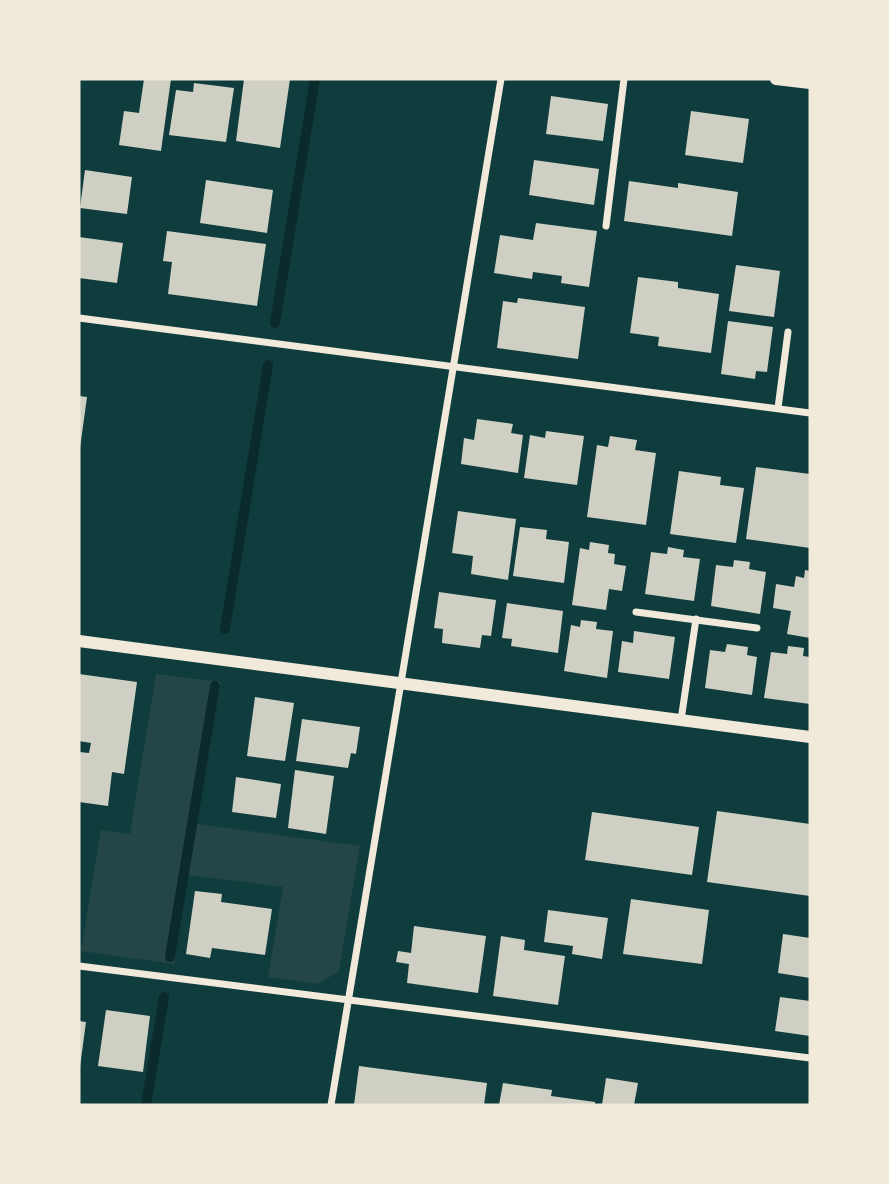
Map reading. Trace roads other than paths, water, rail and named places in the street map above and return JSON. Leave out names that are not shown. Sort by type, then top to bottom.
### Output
[{"type":"street","points":[[331,1105],[501,79]]},
{"type":"street","points":[[606,226],[624,79]]},
{"type":"street","points":[[776,79],[810,83]]},
{"type":"street","points":[[79,318],[810,412]]},
{"type":"street","points":[[778,408],[788,332]]},
{"type":"street","points":[[636,612],[757,628]]},
{"type":"street","points":[[681,720],[696,620]]},
{"type":"street","points":[[79,641],[810,737]]},
{"type":"street","points":[[79,967],[810,1058]]},
{"type":"waterway","points":[[275,323],[315,79]]},
{"type":"waterway","points":[[225,629],[268,365]]},
{"type":"waterway","points":[[170,957],[215,686]]},
{"type":"waterway","points":[[146,1105],[164,997]]}]
